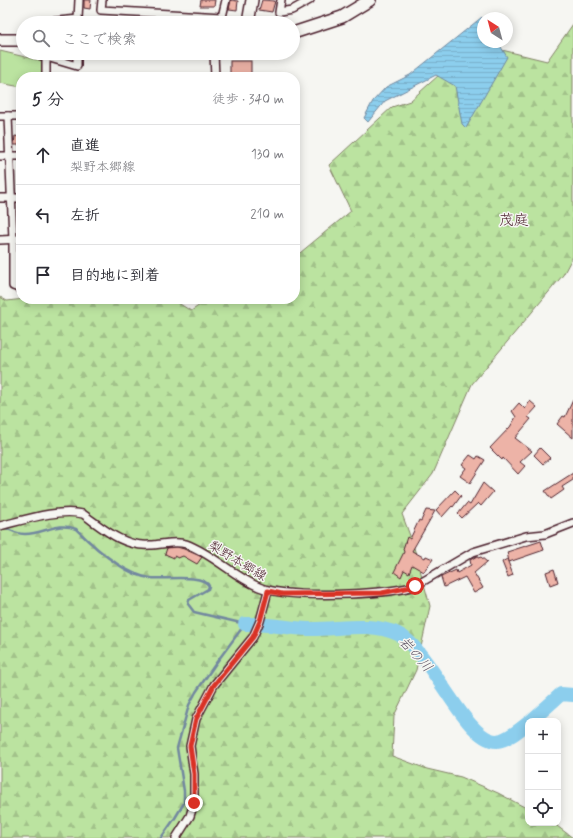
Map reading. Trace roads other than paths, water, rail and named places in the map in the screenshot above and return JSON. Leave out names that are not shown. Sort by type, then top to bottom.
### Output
[{"type":"street","points":[[78,16],[79,0]]},
{"type":"street","points":[[102,0],[101,10],[205,16]]},
{"type":"street","points":[[222,16],[226,0]]},
{"type":"street","points":[[249,16],[252,0]]},
{"type":"street","points":[[281,0],[279,12],[292,10],[310,0]]},
{"type":"street","points":[[300,31],[342,17],[370,0]]},
{"type":"street","points":[[0,40],[16,40]]},
{"type":"street","points":[[46,60],[46,72]]},
{"type":"street","points":[[54,60],[77,66],[77,60]]},
{"type":"street","points":[[214,60],[215,72]]},
{"type":"street","points":[[0,116],[16,116]]},
{"type":"street","points":[[8,116],[12,198],[13,286],[16,287]]},
{"type":"street","points":[[0,156],[16,156]]},
{"type":"street","points":[[0,198],[16,198]]},
{"type":"street","points":[[0,240],[16,240]]},
{"type":"street","name":"梨野本郷線","points":[[4,525],[61,513],[78,512],[113,535],[137,545],[184,544],[203,553],[235,575],[268,591],[282,594],[324,594],[382,593],[401,590],[415,586],[473,552],[526,536],[545,534],[573,523]]},
{"type":"street","points":[[176,838],[190,816],[194,803],[194,774],[190,746],[196,719],[214,685],[245,647],[256,630],[261,618],[268,591]]},
{"type":"water","points":[[477,21],[477,48],[502,48],[507,57],[466,128],[462,124],[455,86],[436,75],[385,101],[368,122],[364,118],[373,101],[386,87],[410,75]]},
{"type":"waterway","points":[[4,527],[14,532],[25,534],[63,526],[76,529],[110,559],[140,576],[150,578],[191,578],[205,582],[209,586],[208,589],[189,600],[188,604],[194,612],[245,624],[216,663],[189,705],[177,748],[184,791],[184,803],[161,838]]},
{"type":"waterway","name":"岩の川","points":[[245,624],[261,624],[308,629],[365,627],[387,630],[398,634],[410,643],[422,657],[460,712],[473,727],[485,737],[497,741],[505,739],[525,725]]},
{"type":"waterway","name":"岩の川","points":[[534,718],[561,694],[573,695]]},
{"type":"district","name":"茂庭","points":[[514,220]]}]
